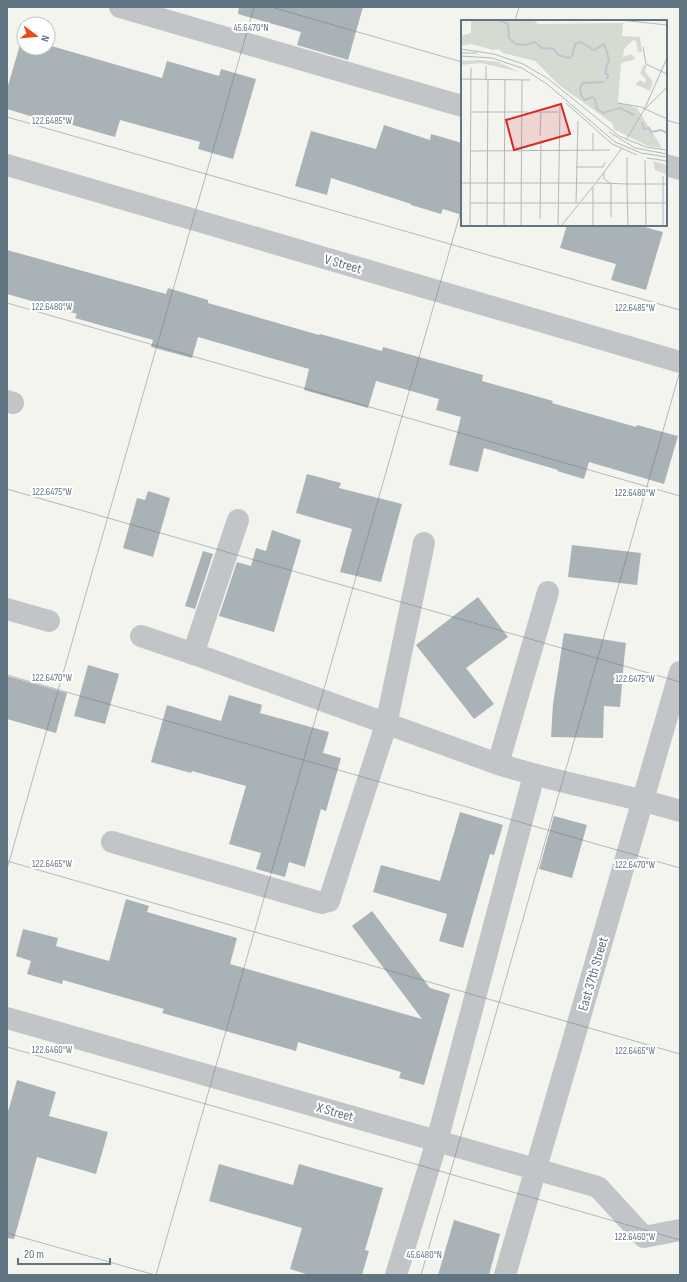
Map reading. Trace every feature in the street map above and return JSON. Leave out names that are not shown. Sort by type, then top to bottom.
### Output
[{"type":"street","points":[[120,7],[461,106]]},
{"type":"street","points":[[667,165],[680,169]]},
{"type":"street","name":"V Street","points":[[7,166],[680,362]]},
{"type":"street","points":[[193,654],[238,520]]},
{"type":"street","points":[[112,842],[322,903],[329,901],[386,725],[424,543]]},
{"type":"street","points":[[498,764],[548,592]]},
{"type":"street","points":[[7,609],[49,621]]},
{"type":"street","points":[[141,636],[386,725],[534,776],[644,800],[680,811]]},
{"type":"street","name":"East 37th Street","points":[[505,1275],[680,672]]},
{"type":"street","points":[[396,1275],[437,1141],[534,776]]},
{"type":"street","name":"X Street","points":[[7,1018],[598,1187],[644,1237],[680,1230]]},
{"type":"building","points":[[239,7],[363,7],[348,60],[297,45],[301,32],[238,14]]},
{"type":"building","points":[[56,47],[162,78],[167,61],[219,76],[221,69],[256,79],[233,159],[198,149],[200,142],[120,120],[115,137],[44,117],[43,120],[7,109],[7,89],[17,56],[56,56]]},
{"type":"building","points":[[384,125],[430,140],[431,134],[461,143],[461,215],[443,209],[441,214],[331,178],[327,195],[295,186],[311,131],[376,149]]},
{"type":"building","points":[[567,226],[641,226],[663,232],[646,290],[611,280],[616,264],[560,248]]},
{"type":"building","points":[[7,250],[166,294],[168,288],[208,300],[208,303],[319,335],[320,334],[382,351],[383,347],[483,375],[482,381],[553,401],[552,403],[636,427],[637,425],[678,436],[664,484],[589,462],[584,479],[484,448],[478,472],[449,465],[461,417],[436,410],[439,399],[376,381],[368,408],[304,390],[309,369],[198,337],[192,358],[151,347],[153,340],[75,318],[77,314],[7,294]]},
{"type":"building","points":[[307,474],[341,483],[339,488],[402,504],[381,582],[340,572],[352,529],[296,513]]},
{"type":"building","points":[[148,491],[170,498],[153,557],[123,548],[137,498],[145,500]]},
{"type":"building","points":[[272,530],[301,540],[274,632],[219,616],[237,562],[251,566],[256,548],[266,551]]},
{"type":"building","points":[[572,545],[641,553],[637,585],[568,577]]},
{"type":"building","points":[[203,551],[213,554],[195,609],[185,606]]},
{"type":"building","points":[[478,597],[508,637],[466,668],[494,704],[474,719],[416,645]]},
{"type":"building","points":[[564,633],[626,643],[620,707],[604,706],[603,738],[551,737],[553,704]]},
{"type":"building","points":[[88,665],[119,674],[105,724],[74,716]]},
{"type":"building","points":[[7,676],[67,693],[56,733],[7,719]]},
{"type":"building","points":[[229,695],[262,705],[260,713],[329,732],[323,753],[341,758],[326,811],[321,809],[305,867],[289,862],[285,877],[256,869],[261,853],[229,844],[246,786],[192,771],[191,773],[151,762],[167,705],[221,721]]},
{"type":"building","points":[[460,812],[503,825],[494,855],[490,854],[463,948],[439,941],[447,914],[373,892],[381,865],[440,881]]},
{"type":"building","points":[[554,816],[587,825],[572,878],[539,869]]},
{"type":"building","points":[[126,899],[149,906],[147,912],[237,938],[230,964],[422,1019],[352,926],[372,911],[430,988],[450,994],[424,1085],[399,1078],[401,1072],[298,1042],[296,1051],[162,1013],[164,1009],[63,980],[62,984],[27,974],[31,961],[16,956],[23,929],[58,938],[56,946],[109,961]]},
{"type":"building","points":[[17,1080],[56,1092],[49,1116],[108,1132],[96,1174],[37,1157],[14,1239],[7,1238],[7,1115]]},
{"type":"building","points":[[219,1164],[293,1185],[299,1164],[383,1188],[365,1250],[369,1251],[362,1275],[309,1275],[290,1269],[302,1228],[209,1201]]},
{"type":"building","points":[[454,1220],[500,1234],[489,1275],[438,1275]]}]
